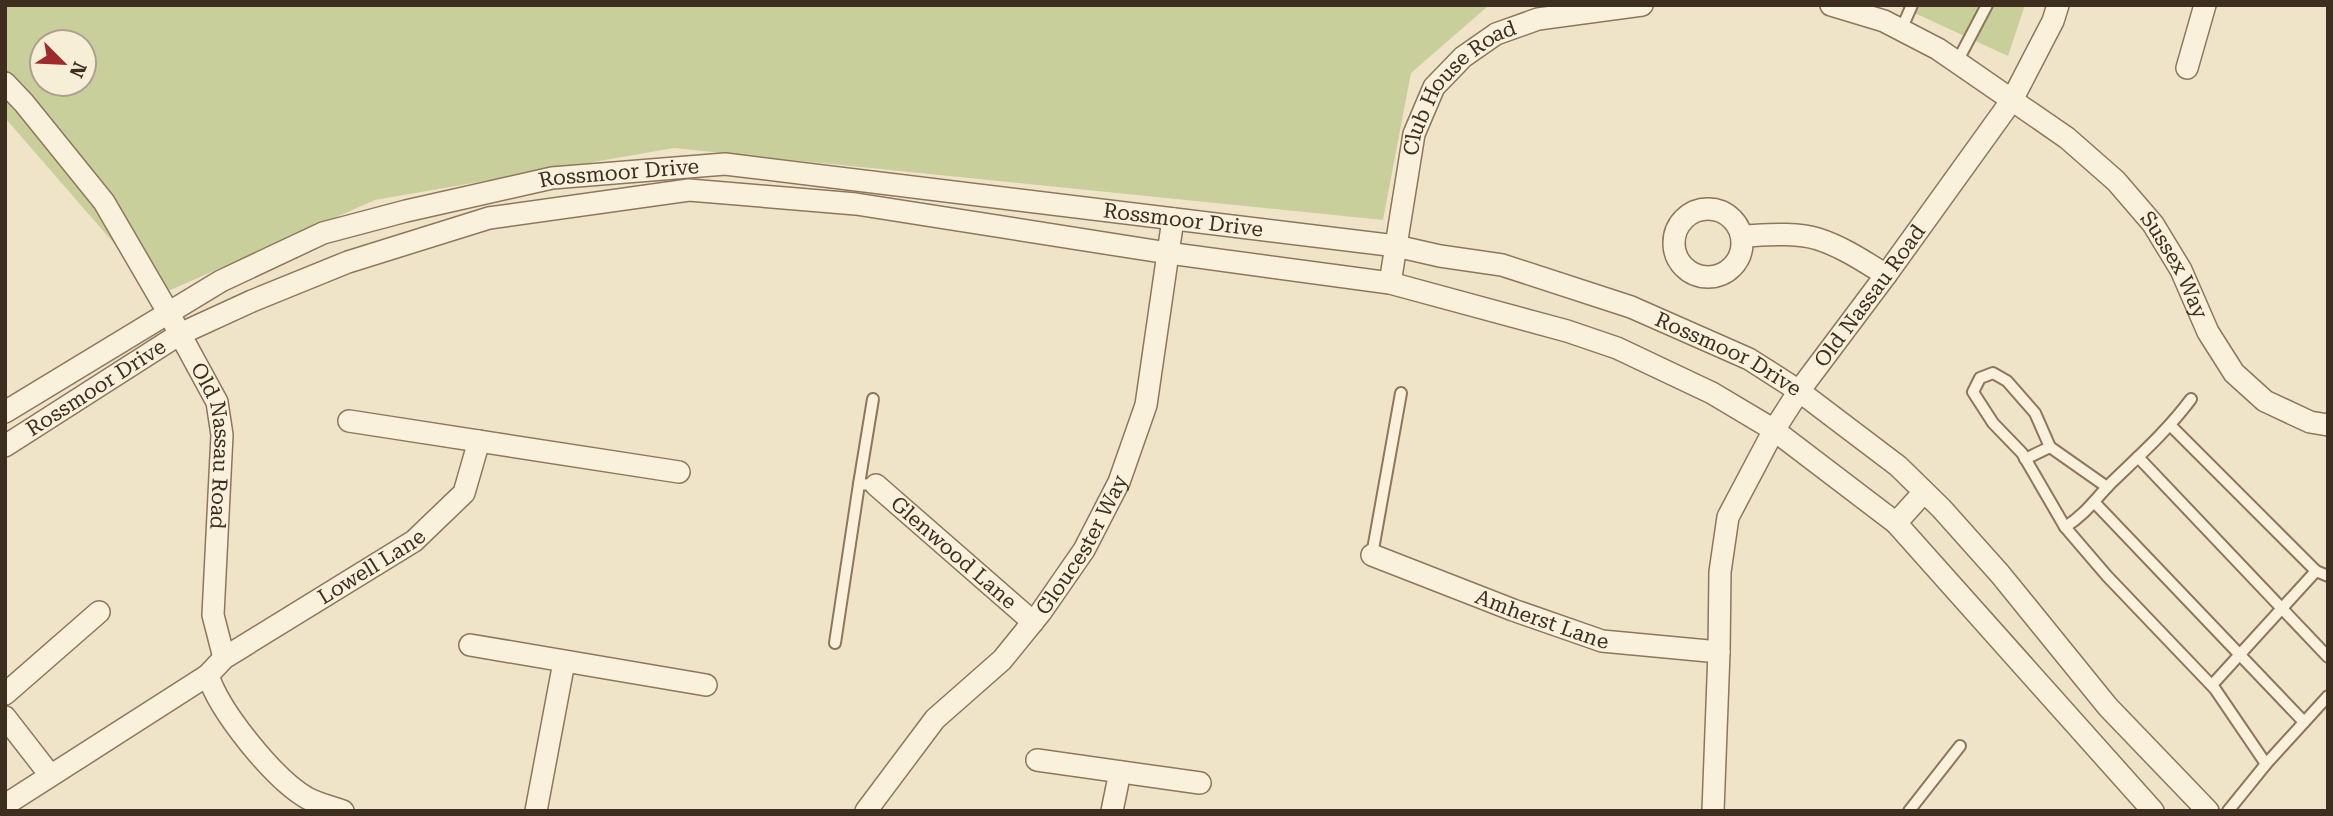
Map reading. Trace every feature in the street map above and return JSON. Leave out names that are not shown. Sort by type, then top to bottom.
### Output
[{"type":"street","name":"Club House Road","points":[[1390,283],[1414,134],[1434,87],[1463,57],[1496,34],[1538,19],[1642,5]]},
{"type":"street","name":"Old Nassau Road","points":[[1713,811],[1720,572],[1728,517],[1774,430],[1799,391],[2012,100],[2053,21],[2058,5]]},
{"type":"street","points":[[2187,68],[2205,5]]},
{"type":"street","points":[[1841,7],[1884,21],[1938,49],[2012,100]]},
{"type":"street","name":"Old Nassau Road","points":[[5,83],[104,202],[217,402],[222,435],[213,615],[225,658]]},
{"type":"street","name":"Sussex Way","points":[[2012,100],[2077,147],[2116,181],[2153,224],[2181,270],[2208,332],[2234,373],[2265,401],[2310,422],[2328,425]]},
{"type":"street","name":"Rossmoor Drive","points":[[5,412],[220,281],[323,233],[552,178],[725,164],[1396,246],[1502,265],[1631,307],[1749,359],[1799,391],[1898,466],[2000,574],[2108,708],[2208,811]]},
{"type":"street","name":"Rossmoor Drive","points":[[5,446],[180,334],[348,262],[489,218],[689,190],[856,204],[1168,253],[1390,283],[1567,331],[1617,348],[1713,393],[1774,430],[1896,523],[2153,811]]},
{"type":"street","name":"Gloucester Way","points":[[866,811],[935,719],[1002,660],[1033,622],[1084,550],[1119,482],[1146,405],[1172,219]]},
{"type":"street","points":[[1742,236],[1781,235],[1818,239],[1851,254],[1886,275]]},
{"type":"street","points":[[349,421],[679,472]]},
{"type":"street","name":"Lowell Lane","points":[[208,674],[225,658],[414,541],[464,493],[479,441]]},
{"type":"street","name":"Glenwood Lane","points":[[867,484],[1033,622]]},
{"type":"street","points":[[1896,523],[1924,492]]},
{"type":"street","name":"Amherst Lane","points":[[1372,555],[1513,610],[1602,641],[1719,652]]},
{"type":"street","points":[[5,694],[100,611]]},
{"type":"street","points":[[470,645],[706,685]]},
{"type":"street","points":[[536,811],[564,662]]},
{"type":"street","points":[[5,805],[208,674],[240,733],[281,778],[308,798],[344,811]]},
{"type":"street","points":[[5,717],[50,775]]},
{"type":"street","points":[[2135,811],[2113,789],[2113,767],[2146,746]]},
{"type":"street","points":[[1037,760],[1200,783]]},
{"type":"street","points":[[1112,811],[1120,772]]},
{"type":"lane","points":[[1901,30],[1912,5]]},
{"type":"lane","points":[[1957,62],[1987,5]]},
{"type":"lane","points":[[2107,487],[2050,447],[2035,413],[2007,381],[1993,373],[1980,378],[1973,392],[1993,423],[2025,459],[2065,527],[2107,576],[2212,685],[2266,764]]},
{"type":"lane","points":[[1372,555],[1401,393]]},
{"type":"lane","points":[[835,643],[867,484],[873,399]]},
{"type":"lane","points":[[2065,527],[2080,517],[2107,487],[2171,426],[2191,399]]},
{"type":"lane","points":[[2171,426],[2316,571],[2328,576]]},
{"type":"lane","points":[[2025,459],[2050,447]]},
{"type":"lane","points":[[2138,457],[2328,657]]},
{"type":"lane","points":[[2094,502],[2304,722]]},
{"type":"lane","points":[[2212,685],[2316,571]]},
{"type":"lane","points":[[2228,811],[2266,764],[2328,696]]},
{"type":"lane","points":[[1909,811],[1961,746]]},
{"type":"green space","points":[[5,5],[1496,5],[1487,7],[1411,73],[1383,220],[674,148],[375,200],[159,295],[5,118]]},
{"type":"green space","points":[[1897,5],[2025,5],[2008,56]]}]
